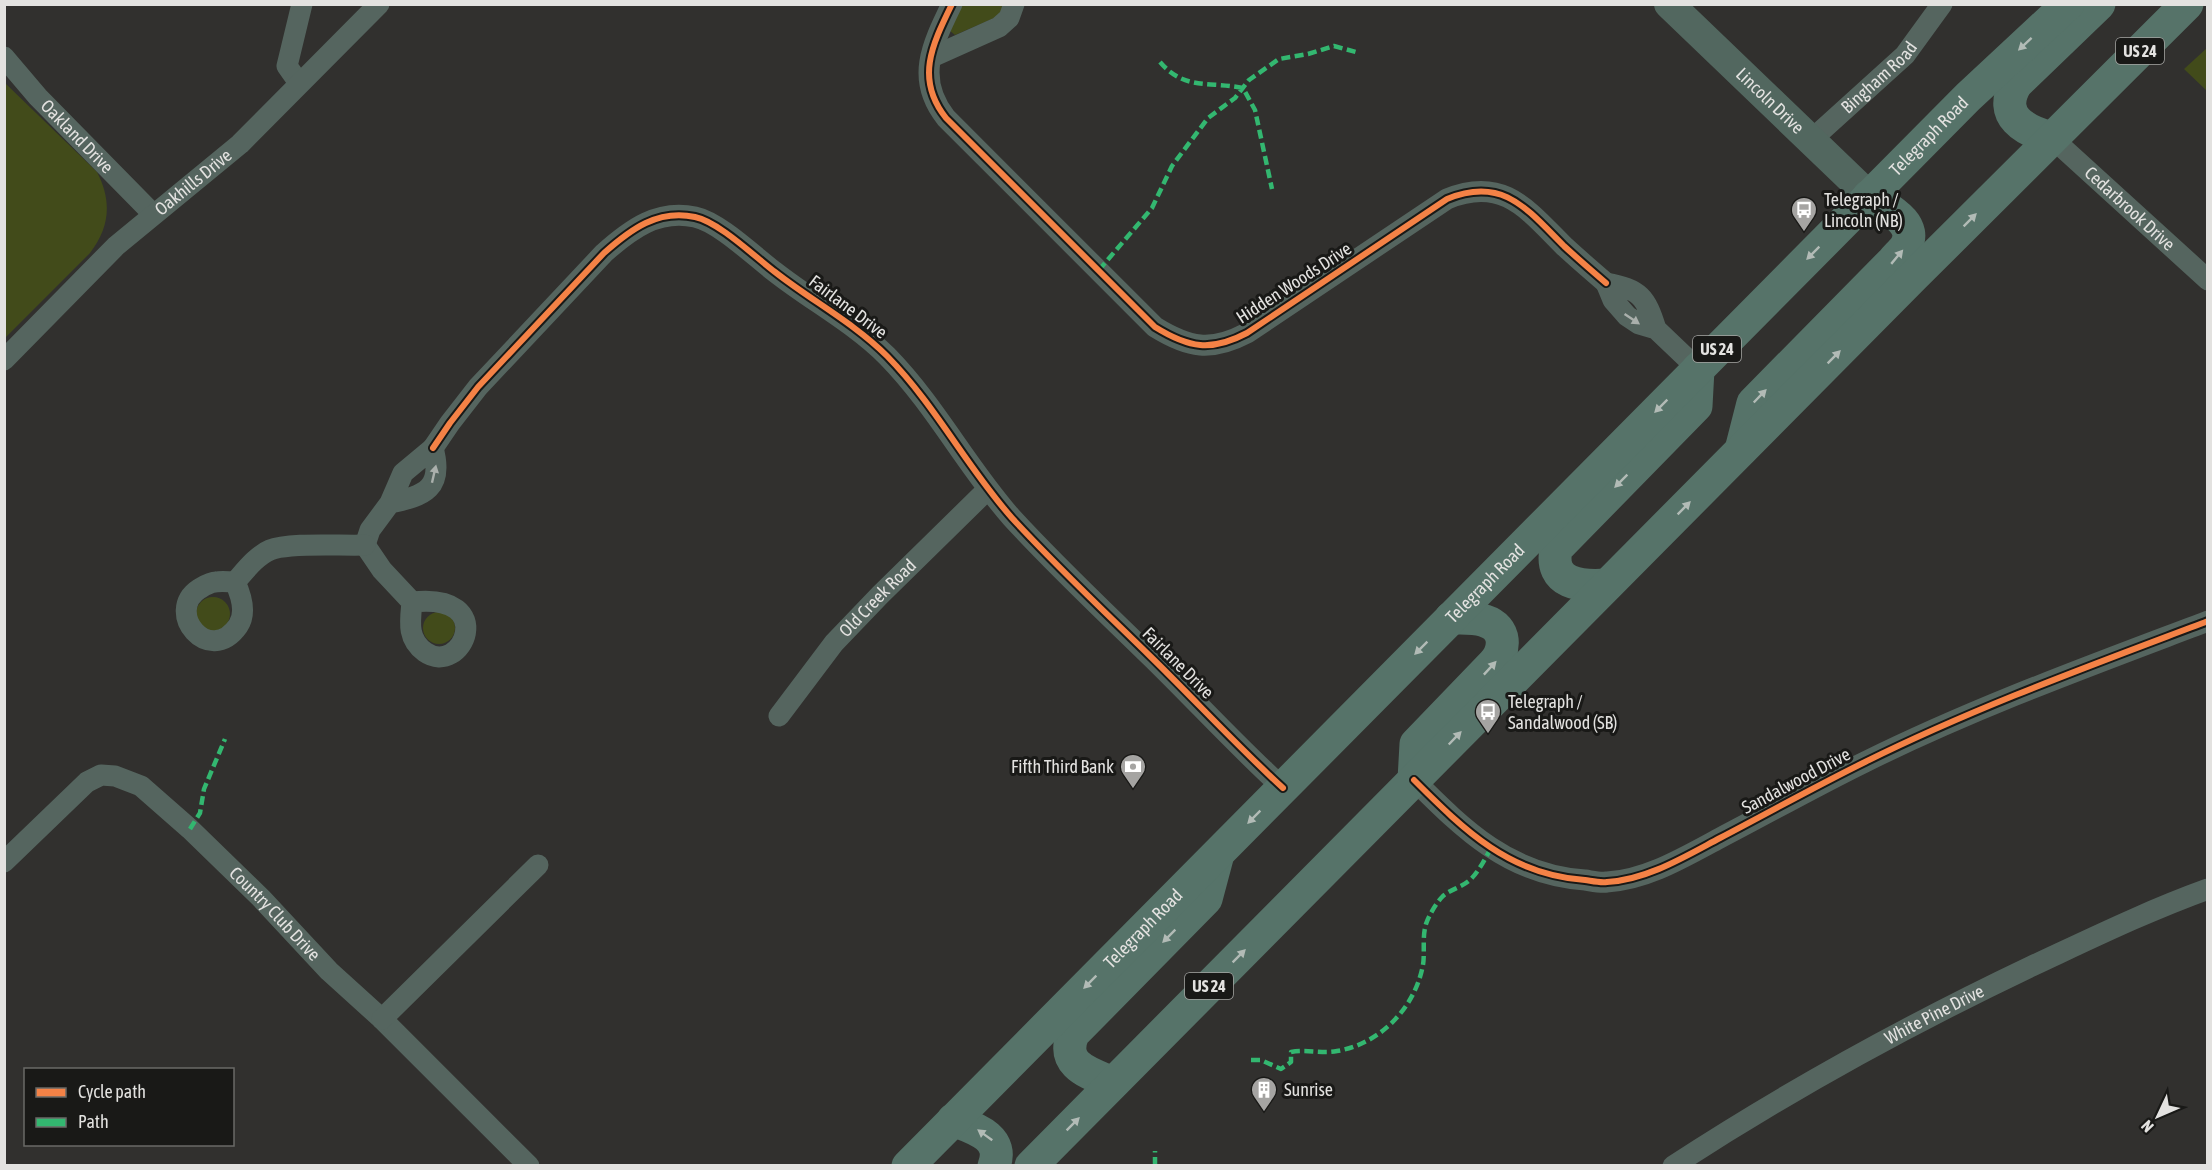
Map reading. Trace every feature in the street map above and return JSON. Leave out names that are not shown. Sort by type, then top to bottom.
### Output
[{"type":"highway","name":"Telegraph Road","points":[[908,1166],[1869,196],[1968,97],[2068,4]]},
{"type":"highway","points":[[2052,138],[2033,133],[2019,124],[2010,109],[2012,92],[2016,84],[2099,4]]},
{"type":"highway","name":"US 24","points":[[1031,1166],[2187,4]]},
{"type":"highway","points":[[1741,450],[1753,403],[1906,245],[1907,227],[1902,218],[1869,196]]},
{"type":"highway","points":[[1607,585],[1589,586],[1569,582],[1556,568],[1553,560],[1556,549],[1696,406],[1698,369]]},
{"type":"highway","points":[[1414,780],[1416,744],[1493,664],[1500,656],[1503,646],[1500,632],[1487,621],[1451,618]]},
{"type":"highway","points":[[1113,1083],[1077,1065],[1071,1057],[1069,1048],[1073,1034],[1206,899],[1218,852]]},
{"type":"highway","points":[[953,1120],[982,1132],[992,1140],[997,1153],[994,1166]]},
{"type":"street","points":[[299,82],[287,66],[302,4]]},
{"type":"street","name":"Oakhills Drive","points":[[4,360],[116,246],[240,144],[299,82],[379,4]]},
{"type":"street","name":"Hidden Woods Drive","points":[[952,4],[932,57],[928,80],[936,105],[946,118],[1155,327],[1173,338],[1191,345],[1209,346],[1229,342],[1247,333],[1447,199],[1472,191],[1485,191],[1504,195],[1518,202],[1529,210],[1578,260],[1606,283],[1626,286],[1636,292],[1651,311],[1656,329],[1698,369]]},
{"type":"street","points":[[932,57],[999,27],[1009,18],[1014,4]]},
{"type":"street","name":"Lincoln Drive","points":[[1669,4],[1869,196]]},
{"type":"street","name":"Bingham Road","points":[[1810,141],[1905,55],[1942,4]]},
{"type":"street","name":"Oakland Drive","points":[[4,57],[38,97],[153,214]]},
{"type":"street","name":"Cedarbrook Drive","points":[[2052,138],[2208,280]]},
{"type":"street","name":"Fairlane Drive","points":[[364,544],[370,530],[390,503],[414,498],[433,482],[437,475],[434,448],[450,423],[478,387],[604,253],[623,236],[661,216],[677,214],[698,217],[716,226],[777,274],[862,333],[901,371],[933,410],[988,489],[1059,566],[1283,788]]},
{"type":"street","name":"Old Creek Road","points":[[779,716],[834,643],[988,489]]},
{"type":"street","points":[[235,582],[255,561],[270,550],[286,546],[364,544],[382,570],[412,602]]},
{"type":"street","name":"Sandalwood Drive","points":[[1414,780],[1464,829],[1510,860],[1552,876],[1575,880],[1608,882],[1631,878],[1682,858],[1864,762],[1968,714],[2081,668],[2208,621]]},
{"type":"street","name":"Country Club Drive","points":[[4,862],[87,782],[100,775],[126,779],[141,786],[190,829],[261,898],[329,971],[382,1019],[529,1166]]},
{"type":"street","points":[[382,1019],[538,865]]},
{"type":"street","name":"White Pine Drive","points":[[1673,1166],[1791,1092],[1975,994],[2095,936],[2208,889]]},
{"type":"green space","points":[[961,5],[1005,5],[999,16],[955,35],[950,31]]},
{"type":"green space","points":[[2207,48],[2207,91],[2184,69]]},
{"type":"green space","points":[[5,83],[97,172],[105,193],[107,214],[102,233],[90,253],[5,338]]},
{"type":"green space","points":[[213,597],[225,602],[230,614],[225,626],[213,631],[201,626],[196,614],[201,602]]},
{"type":"green space","points":[[439,612],[450,617],[455,628],[450,639],[439,644],[428,639],[423,628],[428,617]]},
{"type":"marked path","points":[[1099,270],[1152,208],[1172,166],[1208,118],[1235,98],[1249,80],[1279,59],[1308,54],[1334,46],[1356,52]]},
{"type":"marked path","points":[[1160,62],[1169,71],[1188,81],[1243,88],[1255,110],[1272,189]]},
{"type":"marked path","points":[[190,829],[200,813],[204,789],[225,739]]},
{"type":"marked path","points":[[1251,1060],[1261,1060],[1281,1069],[1291,1062],[1291,1052],[1337,1051],[1367,1041],[1381,1032],[1404,1009],[1419,981],[1423,965],[1425,929],[1431,913],[1443,896],[1471,879],[1491,848]]},
{"type":"marked path","points":[[1155,1151],[1155,1166]]},
{"type":"cycle path","points":[[952,4],[933,48],[929,76],[931,90],[946,118],[1155,327],[1167,334],[1200,345],[1211,345],[1234,339],[1247,333],[1447,199],[1484,191],[1513,200],[1525,209],[1606,283]]},
{"type":"cycle path","points":[[433,448],[478,387],[614,244],[635,229],[657,219],[682,215],[705,220],[726,233],[789,283],[847,323],[887,356],[921,395],[980,478],[1012,518],[1283,788]]},
{"type":"cycle path","points":[[1414,780],[1471,833],[1511,860],[1558,876],[1602,882],[1637,877],[1680,859],[1847,771],[1949,723],[2035,687],[2208,621]]},
{"type":"place","name":"Telegraph / Lincoln (NB)","points":[[1804,233]]},
{"type":"place","name":"Telegraph / Sandalwood (SB)","points":[[1488,735]]},
{"type":"place","name":"Fifth Third Bank","points":[[1133,790]]},
{"type":"place","name":"Sunrise","points":[[1264,1113]]}]
